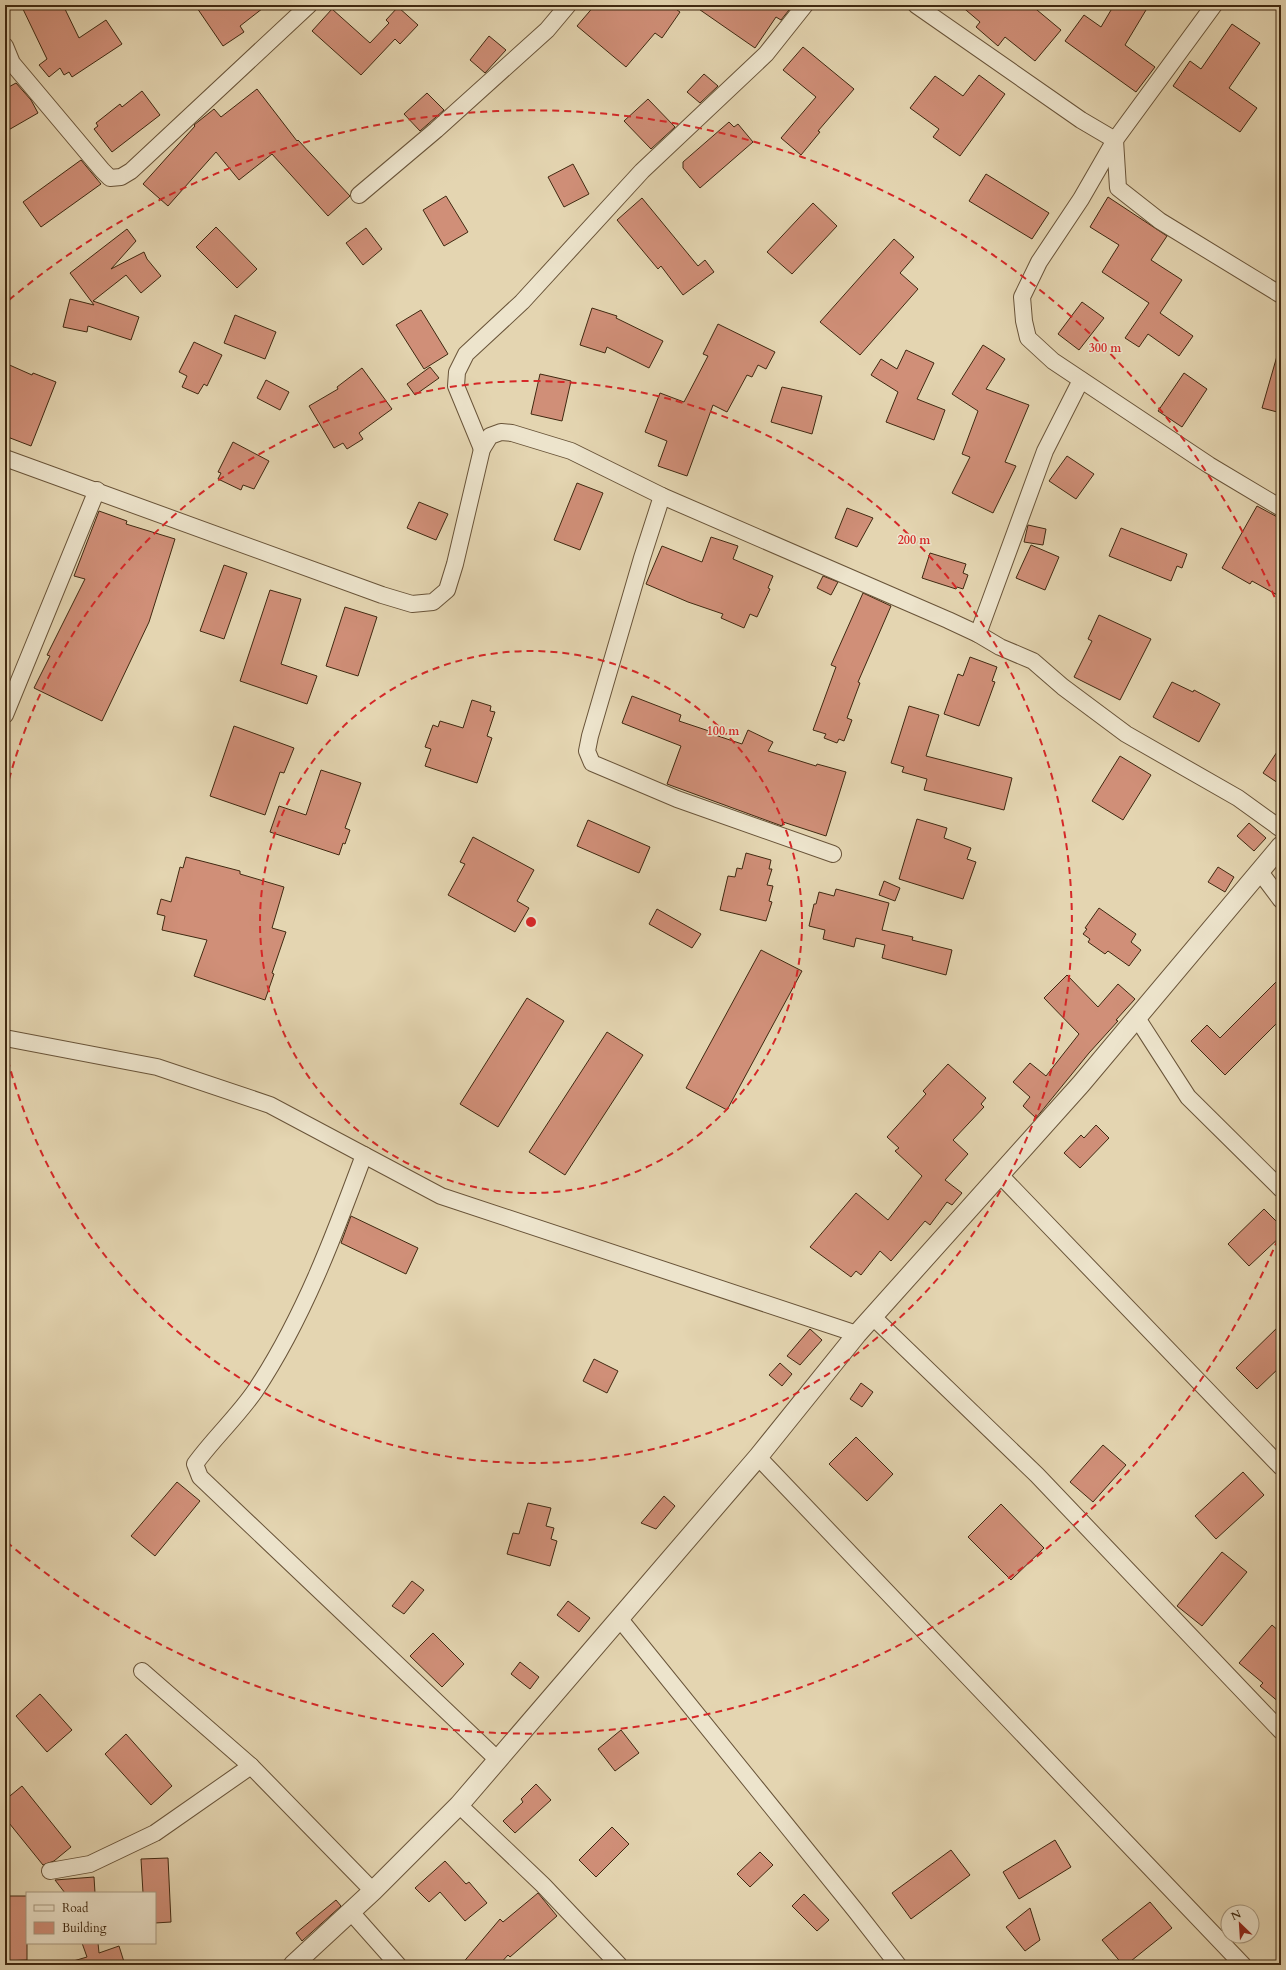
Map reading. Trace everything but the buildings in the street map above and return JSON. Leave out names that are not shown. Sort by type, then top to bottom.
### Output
[{"type":"street","points":[[5,46],[12,63],[102,170],[110,178],[121,177],[131,171],[309,5]]},
{"type":"street","points":[[359,195],[442,125],[547,30],[568,5]]},
{"type":"street","points":[[482,449],[456,386],[457,372],[466,354],[522,302],[642,170],[766,54],[805,5]]},
{"type":"street","points":[[916,5],[1081,120],[1115,140]]},
{"type":"street","points":[[1214,5],[1115,140],[1081,199],[1039,262],[1022,297],[1024,321],[1028,338],[1053,361],[1209,465],[1281,508]]},
{"type":"street","points":[[1115,140],[1118,188],[1160,221],[1281,295]]},
{"type":"street","points":[[978,634],[1045,451],[1081,380]]},
{"type":"street","points":[[5,458],[97,490],[382,595],[412,604],[433,602],[447,590],[455,564],[482,449],[490,436],[501,432],[512,433],[571,451],[662,496],[978,634],[1000,647],[1033,661],[1063,687],[1126,734],[1238,798],[1281,828]]},
{"type":"street","points":[[5,715],[97,490]]},
{"type":"street","points":[[662,496],[642,558],[590,736],[587,751],[592,763],[677,799],[833,854]]},
{"type":"street","points":[[294,1965],[373,1891],[459,1805],[758,1458],[857,1334],[1082,1084],[1281,846]]},
{"type":"street","points":[[1260,872],[1281,900]]},
{"type":"street","points":[[1137,1018],[1188,1097],[1281,1189]]},
{"type":"street","points":[[5,1038],[165,1070],[270,1104],[440,1196],[857,1334]]},
{"type":"street","points":[[364,1155],[338,1227],[280,1350],[254,1393],[206,1448],[195,1464],[196,1471],[200,1477],[498,1760]]},
{"type":"street","points":[[1000,1175],[1281,1467]]},
{"type":"street","points":[[873,1317],[1037,1475],[1281,1731]]},
{"type":"street","points":[[758,1458],[963,1670],[1054,1768],[1243,1965]]},
{"type":"street","points":[[619,1618],[898,1965]]},
{"type":"street","points":[[142,1671],[251,1766],[373,1891]]},
{"type":"street","points":[[50,1872],[90,1864],[155,1833],[251,1766]]},
{"type":"street","points":[[459,1805],[543,1885],[619,1965]]},
{"type":"street","points":[[350,1911],[398,1965]]}]
